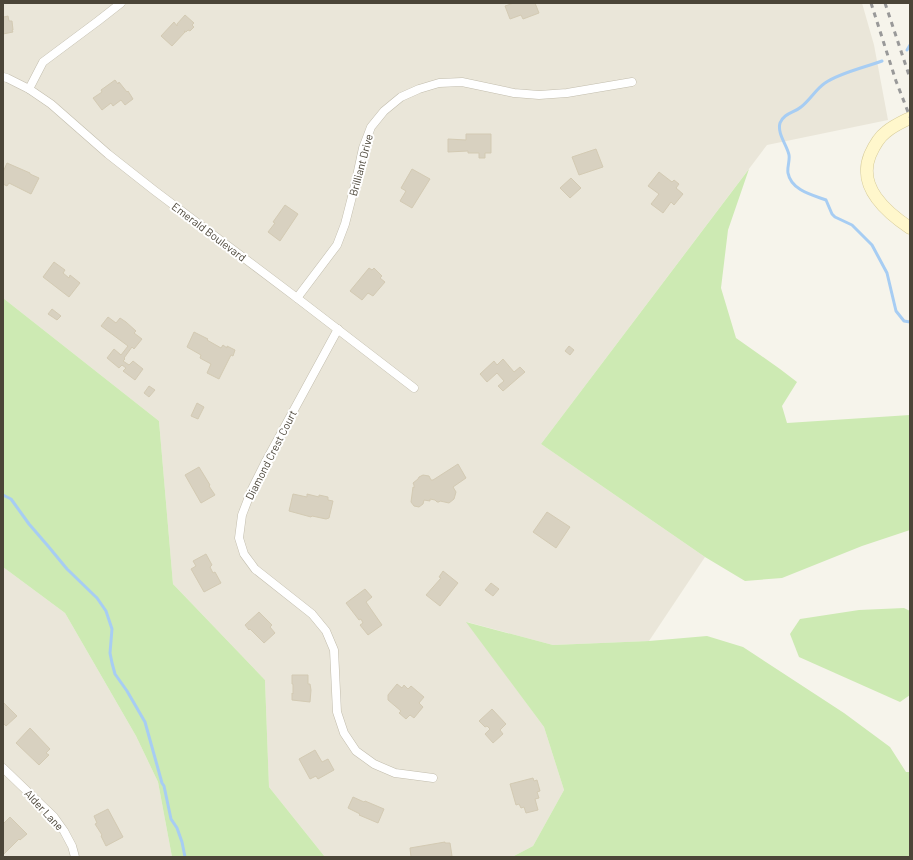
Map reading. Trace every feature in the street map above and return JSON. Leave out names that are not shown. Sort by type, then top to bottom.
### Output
[{"type":"street","points":[[29,89],[43,62],[121,3]]},
{"type":"street","name":"Emerald Boulevard","points":[[3,77],[29,89],[52,104],[108,154],[155,191],[414,388]]},
{"type":"street","name":"Brilliant Drive","points":[[297,298],[336,245],[345,224],[363,148],[371,127],[384,111],[401,98],[419,89],[439,83],[462,82],[514,93],[539,95],[567,93],[632,82]]},
{"type":"street","points":[[910,118],[886,132],[875,144],[869,159],[867,171],[868,182],[874,194],[885,207],[910,228]]},
{"type":"street","name":"Diamond Crest Court","points":[[338,329],[252,489],[242,515],[239,538],[244,554],[255,569],[312,614],[326,631],[334,650],[337,712],[344,733],[356,751],[374,764],[395,773],[433,778]]},
{"type":"street","name":"Alder Lane","points":[[4,771],[54,817],[72,846],[75,857]]},
{"type":"shaded area","points":[[3,3],[862,3],[874,45],[888,120],[767,145],[541,444],[705,557],[649,641],[553,645],[467,622],[544,727],[564,790],[533,846],[512,857],[325,857],[269,787],[265,680],[173,584],[159,421],[3,298]]},
{"type":"shaded area","points":[[3,567],[65,613],[136,736],[158,782],[172,857],[3,857]]},
{"type":"green space","points":[[749,169],[728,230],[721,288],[736,338],[797,382],[782,406],[787,423],[910,415],[910,530],[862,546],[782,578],[745,581],[705,557],[541,444]]},
{"type":"green space","points":[[3,298],[159,421],[173,584],[265,680],[269,787],[325,857],[172,857],[158,782],[136,736],[65,613],[3,567]]},
{"type":"green space","points":[[904,608],[910,611],[910,695],[900,702],[799,657],[790,634],[800,619],[859,610]]},
{"type":"green space","points":[[466,622],[553,645],[649,641],[707,636],[743,647],[844,713],[890,747],[906,772],[910,772],[910,857],[512,857],[533,846],[564,790],[544,727]]},
{"type":"building","points":[[514,3],[535,3],[539,13],[523,19],[521,15],[510,19],[505,6]]},
{"type":"building","points":[[3,15],[4,17],[8,16],[9,21],[12,21],[13,32],[3,34]]},
{"type":"building","points":[[185,15],[194,23],[192,25],[194,27],[190,31],[184,31],[185,32],[172,46],[161,36],[174,22],[177,26]]},
{"type":"building","points":[[115,80],[118,84],[119,82],[127,92],[128,91],[133,99],[125,105],[121,100],[113,106],[111,103],[102,110],[93,98]]},
{"type":"building","points":[[466,134],[491,134],[491,153],[485,153],[485,158],[479,158],[479,153],[468,153],[468,151],[448,152],[448,139],[466,140]]},
{"type":"building","points":[[596,149],[603,167],[579,175],[572,157]]},
{"type":"building","points":[[7,163],[39,178],[31,194],[9,183],[7,186],[3,184],[3,172]]},
{"type":"building","points":[[412,169],[430,179],[412,208],[400,201],[406,191],[401,188]]},
{"type":"building","points":[[659,172],[672,182],[674,180],[679,184],[676,188],[683,194],[674,205],[671,202],[663,213],[651,204],[659,194],[648,186]]},
{"type":"building","points":[[571,178],[581,188],[570,198],[560,188]]},
{"type":"building","points":[[285,205],[298,214],[280,241],[268,232]]},
{"type":"building","points":[[54,262],[65,270],[63,273],[69,278],[70,275],[80,283],[69,297],[43,277]]},
{"type":"building","points":[[369,268],[372,270],[374,268],[382,276],[380,278],[385,282],[373,296],[368,293],[362,300],[350,291]]},
{"type":"building","points":[[52,309],[61,316],[57,320],[48,314]]},
{"type":"building","points":[[108,317],[116,323],[120,318],[136,331],[134,333],[142,339],[134,349],[132,347],[123,361],[129,365],[133,361],[143,369],[135,380],[123,371],[126,368],[122,365],[119,368],[107,358],[114,349],[121,355],[128,346],[101,326]]},
{"type":"building","points":[[194,332],[221,348],[223,345],[227,348],[227,346],[235,350],[219,379],[207,373],[211,364],[200,358],[201,355],[187,347]]},
{"type":"building","points":[[569,346],[574,350],[570,355],[565,351]]},
{"type":"building","points":[[503,359],[514,372],[520,367],[525,372],[503,391],[498,386],[504,381],[497,373],[487,382],[480,374],[494,361],[497,365]]},
{"type":"building","points":[[149,386],[155,390],[149,397],[144,393]]},
{"type":"building","points":[[197,403],[204,407],[198,419],[191,416]]},
{"type":"building","points":[[458,464],[466,478],[453,487],[456,492],[454,499],[449,503],[440,501],[437,502],[430,499],[430,501],[424,500],[423,504],[419,507],[414,506],[411,502],[413,487],[414,488],[413,483],[419,477],[423,475],[429,476],[431,480],[433,480]]},
{"type":"building","points":[[199,467],[215,495],[201,503],[185,475]]},
{"type":"building","points":[[293,494],[307,497],[307,494],[319,497],[319,495],[328,497],[328,500],[333,501],[329,518],[311,517],[289,511]]},
{"type":"building","points":[[547,512],[570,527],[556,548],[533,532]]},
{"type":"building","points":[[206,554],[212,565],[210,567],[213,573],[215,572],[221,583],[204,592],[191,569],[196,566],[193,561]]},
{"type":"building","points":[[443,571],[458,583],[440,606],[426,595],[441,578],[439,577]]},
{"type":"building","points":[[491,583],[499,589],[493,596],[485,590]]},
{"type":"building","points":[[365,589],[372,597],[366,602],[382,625],[368,635],[360,625],[363,623],[361,619],[359,620],[346,603]]},
{"type":"building","points":[[259,612],[272,625],[270,627],[275,633],[264,643],[245,625]]},
{"type":"building","points":[[292,675],[308,675],[308,684],[310,684],[311,690],[310,702],[292,700]]},
{"type":"building","points":[[397,684],[402,688],[404,685],[408,689],[411,686],[424,697],[419,703],[423,707],[414,718],[410,715],[406,719],[399,713],[401,711],[388,700],[388,695]]},
{"type":"building","points":[[3,702],[17,716],[6,726],[3,723]]},
{"type":"building","points":[[492,709],[506,724],[500,730],[503,734],[493,743],[485,734],[490,729],[487,726],[485,727],[479,721]]},
{"type":"building","points":[[30,728],[50,749],[46,753],[49,755],[39,765],[16,743]]},
{"type":"building","points":[[315,750],[322,762],[328,759],[334,770],[318,779],[316,776],[310,779],[299,759]]},
{"type":"building","points":[[533,778],[534,781],[537,780],[540,791],[537,792],[539,798],[535,799],[538,810],[526,813],[524,807],[521,808],[519,804],[516,805],[510,784]]},
{"type":"building","points":[[353,797],[384,809],[378,823],[359,815],[360,814],[348,808]]},
{"type":"building","points":[[108,809],[123,837],[106,846],[101,836],[102,835],[95,824],[97,823],[94,816]]},
{"type":"building","points":[[10,817],[27,834],[20,840],[19,839],[3,855],[3,824]]},
{"type":"building","points":[[445,842],[450,843],[452,856],[411,857],[410,848]]},
{"type":"waterway","points":[[907,50],[910,45]]},
{"type":"waterway","points":[[882,61],[831,79],[819,88],[801,107],[784,117],[779,127],[789,155],[788,173],[793,184],[809,194],[826,200],[832,214],[835,217],[852,225],[872,245],[887,273],[896,311],[904,321],[910,322]]},
{"type":"waterway","points":[[3,495],[11,499],[29,524],[67,569],[97,598],[106,611],[112,629],[110,653],[115,674],[145,722],[164,786],[171,819],[177,828],[185,857]]},
{"type":"railway","points":[[871,3],[896,81],[910,117]]},
{"type":"railway","points":[[885,3],[910,78]]}]
